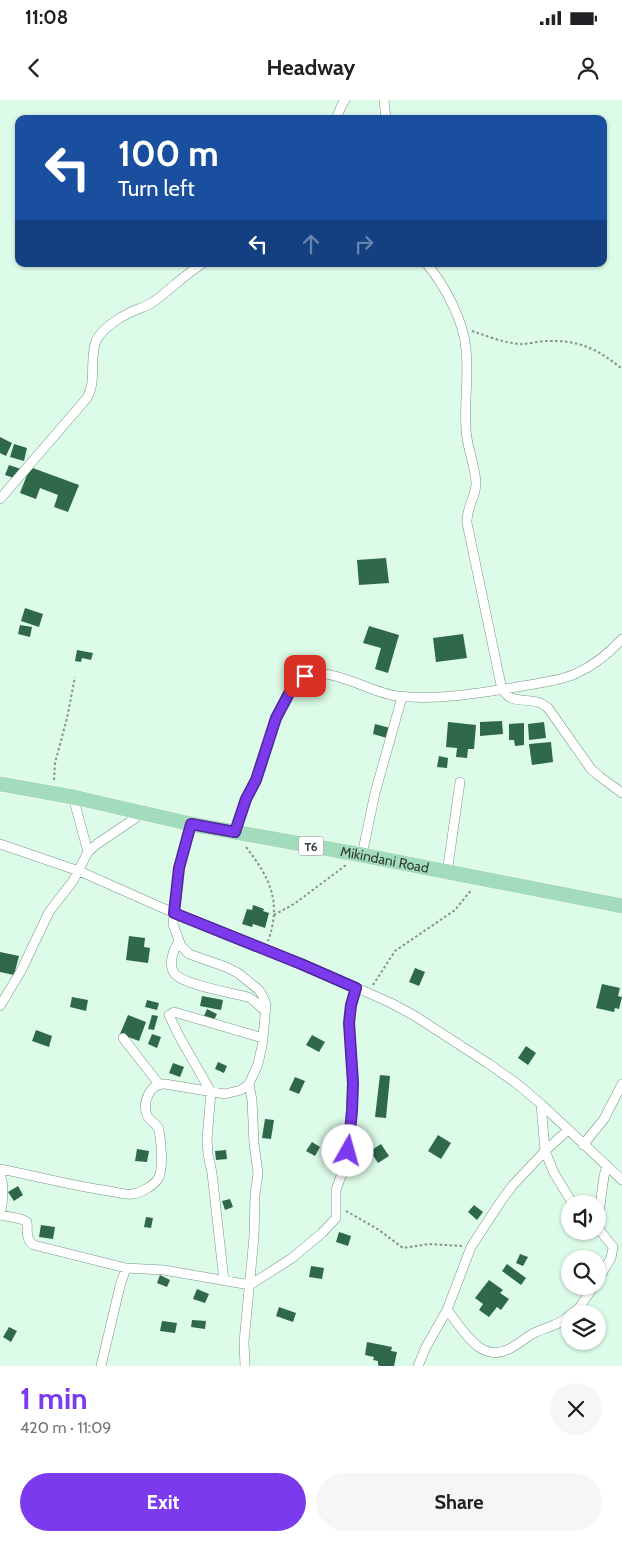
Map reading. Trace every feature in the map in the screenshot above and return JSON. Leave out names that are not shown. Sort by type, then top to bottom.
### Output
[{"type":"highway","name":"Mikindani Road","points":[[0,784],[73,797],[191,824],[362,855],[622,906]]},
{"type":"street","points":[[338,115],[340,106],[345,100]]},
{"type":"street","points":[[384,100],[386,115]]},
{"type":"street","points":[[0,499],[87,398],[93,387],[94,349],[100,334],[105,328],[125,315],[153,302],[183,276],[197,267]]},
{"type":"street","points":[[430,267],[444,288],[464,337],[466,351],[466,433],[476,484],[467,510],[467,523],[502,690],[515,700],[538,702],[548,708],[591,768],[622,793]]},
{"type":"street","points":[[235,832],[246,799],[256,780],[276,718],[291,688],[299,679],[309,674],[328,674],[380,692],[402,696],[452,696],[502,690],[576,674],[608,654],[622,639]]},
{"type":"street","points":[[362,855],[375,792],[402,696]]},
{"type":"street","points":[[448,873],[460,782]]},
{"type":"street","points":[[73,797],[88,852]]},
{"type":"street","points":[[0,1006],[21,971],[49,912],[79,871],[88,852],[143,813]]},
{"type":"street","points":[[0,1169],[91,1189],[129,1194],[142,1191],[158,1178],[162,1168],[158,1128],[150,1120],[146,1112],[149,1093],[153,1087],[159,1084],[229,1094],[249,1084],[258,1064],[263,1038],[266,1004],[262,994],[252,983],[238,973],[192,956],[185,951],[179,942],[173,924],[179,868],[191,824]]},
{"type":"street","points":[[0,844],[79,871],[174,913],[304,965],[391,1003],[415,1016],[489,1064],[541,1104],[622,1180]]},
{"type":"street","points":[[179,942],[172,954],[173,971],[176,976],[194,983],[248,997],[265,1011]]},
{"type":"street","points":[[0,1173],[4,1187],[4,1198],[0,1215],[21,1219],[26,1222],[28,1239],[32,1245],[126,1268],[164,1270],[250,1285],[292,1258],[322,1233],[336,1218],[336,1190],[346,1162],[352,1118],[353,1083],[349,1023],[351,1005],[356,988]]},
{"type":"street","points":[[224,1281],[208,1147],[212,1092],[170,1020],[169,1014],[177,1013],[263,1038]]},
{"type":"street","points":[[123,1038],[159,1084]]},
{"type":"street","points":[[245,1366],[244,1342],[258,1173],[249,1084]]},
{"type":"street","points":[[583,1145],[604,1119],[622,1084]]},
{"type":"street","points":[[541,1104],[545,1151],[554,1173],[567,1195]]},
{"type":"street","points":[[418,1366],[426,1347],[447,1310],[471,1247],[507,1193],[545,1151],[568,1130]]},
{"type":"street","points":[[601,1195],[607,1165]]},
{"type":"street","points":[[606,1238],[613,1247],[611,1258],[606,1266]]},
{"type":"street","points":[[101,1366],[126,1268]]},
{"type":"street","points":[[447,1310],[476,1345],[485,1352],[496,1353],[508,1349],[534,1333],[561,1322]]},
{"type":"path","points":[[461,328],[520,344],[566,341],[589,346],[609,358],[622,369]]},
{"type":"path","points":[[54,794],[56,763],[75,677]]},
{"type":"path","points":[[235,832],[262,868],[272,892],[273,926],[265,950]]},
{"type":"path","points":[[274,915],[294,904],[340,869],[362,855]]},
{"type":"path","points":[[368,994],[396,952],[458,907],[480,879]]},
{"type":"path","points":[[337,1206],[379,1230],[404,1248],[429,1244],[471,1247]]},
{"type":"building","points":[[0,437],[12,443],[6,456],[0,453]]},
{"type":"building","points":[[14,444],[27,448],[24,461],[10,457]]},
{"type":"building","points":[[9,465],[21,469],[17,479],[5,475]]},
{"type":"building","points":[[30,467],[79,485],[68,512],[54,507],[58,495],[40,488],[36,499],[20,493]]},
{"type":"building","points":[[386,558],[389,583],[359,585],[357,560]]},
{"type":"building","points":[[25,608],[43,614],[39,627],[21,621]]},
{"type":"building","points":[[20,625],[32,627],[30,637],[18,634]]},
{"type":"building","points":[[369,626],[399,635],[388,673],[375,669],[381,648],[363,643]]},
{"type":"building","points":[[463,634],[467,658],[436,662],[433,638]]},
{"type":"building","points":[[77,650],[93,653],[91,660],[82,658],[81,662],[75,661]]},
{"type":"building","points":[[502,721],[503,734],[480,736],[480,722]]},
{"type":"building","points":[[448,722],[476,725],[474,749],[468,749],[467,758],[456,757],[457,748],[446,747]]},
{"type":"building","points":[[544,722],[546,738],[529,740],[528,724]]},
{"type":"building","points":[[524,723],[524,745],[515,746],[514,740],[509,740],[509,724]]},
{"type":"building","points":[[375,724],[390,728],[387,738],[373,734]]},
{"type":"building","points":[[551,742],[553,762],[532,765],[529,744]]},
{"type":"building","points":[[439,756],[448,758],[447,768],[437,767]]},
{"type":"building","points":[[253,905],[269,913],[265,928],[253,924],[252,927],[242,924],[247,909],[252,910]]},
{"type":"building","points":[[129,936],[145,938],[144,947],[150,948],[148,963],[126,960]]},
{"type":"building","points":[[0,952],[19,956],[14,975],[0,972]]},
{"type":"building","points":[[415,968],[425,972],[419,986],[409,982]]},
{"type":"building","points":[[602,984],[620,988],[618,996],[622,997],[619,1009],[615,1008],[614,1012],[596,1008]]},
{"type":"building","points":[[202,996],[223,1000],[221,1010],[200,1006]]},
{"type":"building","points":[[72,997],[88,1000],[86,1011],[70,1007]]},
{"type":"building","points":[[147,1000],[159,1003],[157,1010],[145,1007]]},
{"type":"building","points":[[207,1009],[217,1014],[214,1020],[204,1016]]},
{"type":"building","points":[[128,1015],[146,1022],[139,1041],[120,1034]]},
{"type":"building","points":[[152,1015],[158,1016],[154,1030],[148,1029]]},
{"type":"building","points":[[36,1030],[52,1036],[49,1047],[32,1041]]},
{"type":"building","points":[[152,1034],[161,1037],[157,1048],[148,1044]]},
{"type":"building","points":[[312,1035],[325,1042],[319,1052],[306,1045]]},
{"type":"building","points":[[526,1046],[536,1053],[528,1065],[518,1058]]},
{"type":"building","points":[[218,1062],[227,1066],[224,1073],[215,1069]]},
{"type":"building","points":[[173,1063],[184,1067],[180,1077],[169,1073]]},
{"type":"building","points":[[380,1075],[390,1076],[386,1118],[375,1117]]},
{"type":"building","points":[[295,1077],[305,1081],[299,1094],[289,1090]]},
{"type":"building","points":[[265,1119],[274,1120],[271,1139],[262,1138]]},
{"type":"building","points":[[438,1135],[451,1143],[441,1159],[428,1151]]},
{"type":"building","points":[[312,1142],[320,1147],[315,1156],[306,1151]]},
{"type":"building","points":[[381,1144],[389,1156],[378,1163],[370,1151]]},
{"type":"building","points":[[137,1149],[149,1151],[147,1162],[135,1161]]},
{"type":"building","points":[[226,1150],[227,1159],[216,1160],[215,1151]]},
{"type":"building","points":[[18,1186],[23,1195],[14,1201],[8,1192]]},
{"type":"building","points":[[230,1199],[233,1207],[225,1210],[222,1201]]},
{"type":"building","points":[[474,1205],[483,1212],[477,1220],[468,1212]]},
{"type":"building","points":[[146,1217],[153,1218],[151,1228],[144,1227]]},
{"type":"building","points":[[41,1225],[55,1227],[53,1239],[39,1237]]},
{"type":"building","points":[[339,1232],[351,1236],[348,1246],[336,1242]]},
{"type":"building","points":[[520,1254],[528,1257],[523,1266],[516,1263]]},
{"type":"building","points":[[507,1264],[526,1278],[521,1285],[502,1271]]},
{"type":"building","points":[[311,1266],[324,1268],[322,1279],[309,1277]]},
{"type":"building","points":[[160,1275],[170,1280],[167,1287],[157,1283]]},
{"type":"building","points":[[489,1280],[503,1290],[500,1293],[509,1299],[501,1310],[497,1307],[489,1317],[479,1310],[483,1304],[475,1298]]},
{"type":"building","points":[[197,1289],[209,1294],[205,1303],[193,1299]]},
{"type":"building","points":[[279,1307],[296,1313],[293,1322],[276,1316]]},
{"type":"building","points":[[192,1320],[206,1321],[205,1329],[191,1327]]},
{"type":"building","points":[[162,1321],[177,1323],[175,1333],[160,1331]]},
{"type":"building","points":[[9,1327],[17,1331],[11,1342],[3,1337]]},
{"type":"building","points":[[367,1342],[392,1347],[391,1351],[397,1352],[394,1366],[380,1366],[378,1361],[373,1360],[374,1357],[365,1355]]},
{"type":"route","points":[[305,676],[294,684],[283,702],[271,732],[256,780],[246,799],[235,832],[191,824],[179,868],[174,913],[356,988],[351,1005],[349,1023],[353,1083],[348,1151]]}]
